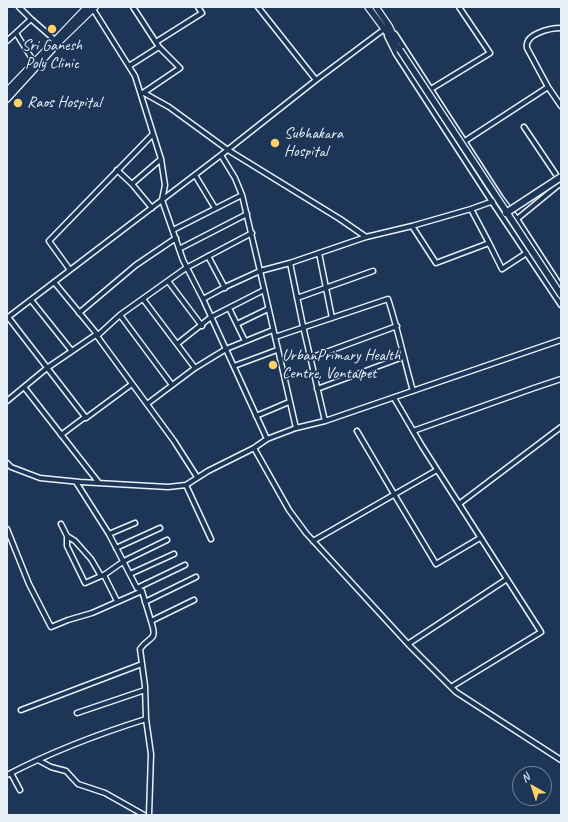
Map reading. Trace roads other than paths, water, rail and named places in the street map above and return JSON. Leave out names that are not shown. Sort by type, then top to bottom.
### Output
[{"type":"main road","points":[[7,91],[82,12],[92,7]]},
{"type":"main road","points":[[368,7],[400,50],[561,295]]},
{"type":"main road","points":[[376,7],[389,26],[400,50]]},
{"type":"main road","points":[[7,99],[82,12]]},
{"type":"main road","points":[[506,213],[561,177]]},
{"type":"street","points":[[20,7],[55,40]]},
{"type":"street","points":[[92,7],[135,76],[142,94],[152,134],[161,159],[165,185],[162,200],[179,249],[186,268],[203,299],[266,439]]},
{"type":"street","points":[[133,7],[157,44],[180,68],[142,94]]},
{"type":"street","points":[[129,66],[157,44],[202,13],[198,7]]},
{"type":"street","points":[[258,7],[316,80]]},
{"type":"street","points":[[431,89],[490,53],[458,7]]},
{"type":"street","points":[[7,41],[31,19]]},
{"type":"street","points":[[85,417],[8,318],[221,156],[316,80],[389,26],[561,287]]},
{"type":"street","points":[[561,28],[550,29],[530,38],[526,44],[548,87],[561,106]]},
{"type":"street","points":[[384,29],[396,54],[561,305]]},
{"type":"street","points":[[16,34],[34,62]]},
{"type":"street","points":[[465,141],[548,87]]},
{"type":"street","points":[[142,94],[169,107],[228,150],[340,219],[366,237]]},
{"type":"street","points":[[517,219],[561,183],[524,127]]},
{"type":"street","points":[[70,270],[49,241],[152,134]]},
{"type":"street","points":[[221,156],[242,195],[248,214],[268,310],[296,428]]},
{"type":"street","points":[[132,184],[161,159]]},
{"type":"street","points":[[117,170],[132,184],[152,208]]},
{"type":"street","points":[[195,175],[215,208]]},
{"type":"street","points":[[173,230],[242,195]]},
{"type":"street","points":[[203,299],[260,271],[366,237],[412,226],[471,209],[501,198]]},
{"type":"street","points":[[471,209],[502,269],[536,247]]},
{"type":"street","points":[[179,249],[248,214]]},
{"type":"street","points":[[412,226],[436,264],[489,243]]},
{"type":"street","points":[[7,401],[71,350],[97,335],[120,316],[186,268],[252,233]]},
{"type":"street","points":[[79,313],[136,265],[176,238]]},
{"type":"street","points":[[319,253],[332,318]]},
{"type":"street","points":[[208,256],[225,288]]},
{"type":"street","points":[[290,262],[325,421]]},
{"type":"street","points":[[297,298],[326,286],[373,271]]},
{"type":"street","points":[[168,281],[202,326]]},
{"type":"street","points":[[54,282],[97,335],[174,441],[197,478]]},
{"type":"street","points":[[177,344],[202,326],[211,317],[264,290]]},
{"type":"street","points":[[143,299],[195,368]]},
{"type":"street","points":[[275,336],[388,299],[413,391]]},
{"type":"street","points":[[31,300],[71,350]]},
{"type":"street","points":[[229,308],[238,324],[244,341]]},
{"type":"street","points":[[238,324],[268,310]]},
{"type":"street","points":[[120,316],[172,385]]},
{"type":"street","points":[[310,358],[396,326]]},
{"type":"street","points":[[146,404],[195,368],[226,349],[273,330]]},
{"type":"street","points":[[7,462],[12,467],[40,478],[76,482],[168,487],[186,485],[254,448],[266,439],[296,428],[325,421],[394,398],[561,340]]},
{"type":"street","points":[[234,366],[277,350]]},
{"type":"street","points":[[317,389],[403,357]]},
{"type":"street","points":[[412,431],[561,379]]},
{"type":"street","points":[[61,435],[132,384]]},
{"type":"street","points":[[24,388],[99,483]]},
{"type":"street","points":[[394,398],[436,470],[541,632],[451,687]]},
{"type":"street","points":[[256,416],[289,402]]},
{"type":"street","points":[[459,504],[561,427]]},
{"type":"street","points":[[358,430],[436,564],[480,538]]},
{"type":"street","points":[[254,448],[289,510],[313,541],[408,644],[456,692],[561,760]]},
{"type":"street","points":[[313,541],[436,470]]},
{"type":"street","points":[[76,482],[109,534],[137,588],[142,591],[155,633],[152,638],[143,644],[140,649],[145,690],[146,718],[151,754],[150,815]]},
{"type":"street","points":[[186,485],[211,539]]},
{"type":"street","points":[[109,534],[135,523]]},
{"type":"street","points":[[61,524],[67,536],[67,546],[85,583],[103,575],[124,561],[167,540]]},
{"type":"street","points":[[116,548],[160,528]]},
{"type":"street","points":[[7,529],[29,584],[51,627],[92,613],[142,591]]},
{"type":"street","points":[[67,536],[75,541],[91,558],[103,575],[117,601]]},
{"type":"street","points":[[130,574],[174,554]]},
{"type":"street","points":[[137,588],[185,565]]},
{"type":"street","points":[[145,602],[196,577]]},
{"type":"street","points":[[408,644],[507,579]]},
{"type":"street","points":[[152,621],[194,600]]},
{"type":"street","points":[[21,710],[142,664]]},
{"type":"street","points":[[77,713],[145,690]]},
{"type":"street","points":[[20,790],[9,774],[95,736],[146,718]]},
{"type":"street","points":[[38,760],[51,767],[66,771],[78,784],[105,793],[144,815]]},
{"type":"place","name":"Sri Ganesh Poly Clinic","points":[[52,29]]},
{"type":"place","name":"Raos Hospital","points":[[18,103]]},
{"type":"place","name":"Subhakara Hospital","points":[[275,143]]},
{"type":"place","name":"UrbanPrimary Health Centre, Vontalpet","points":[[273,365]]}]
